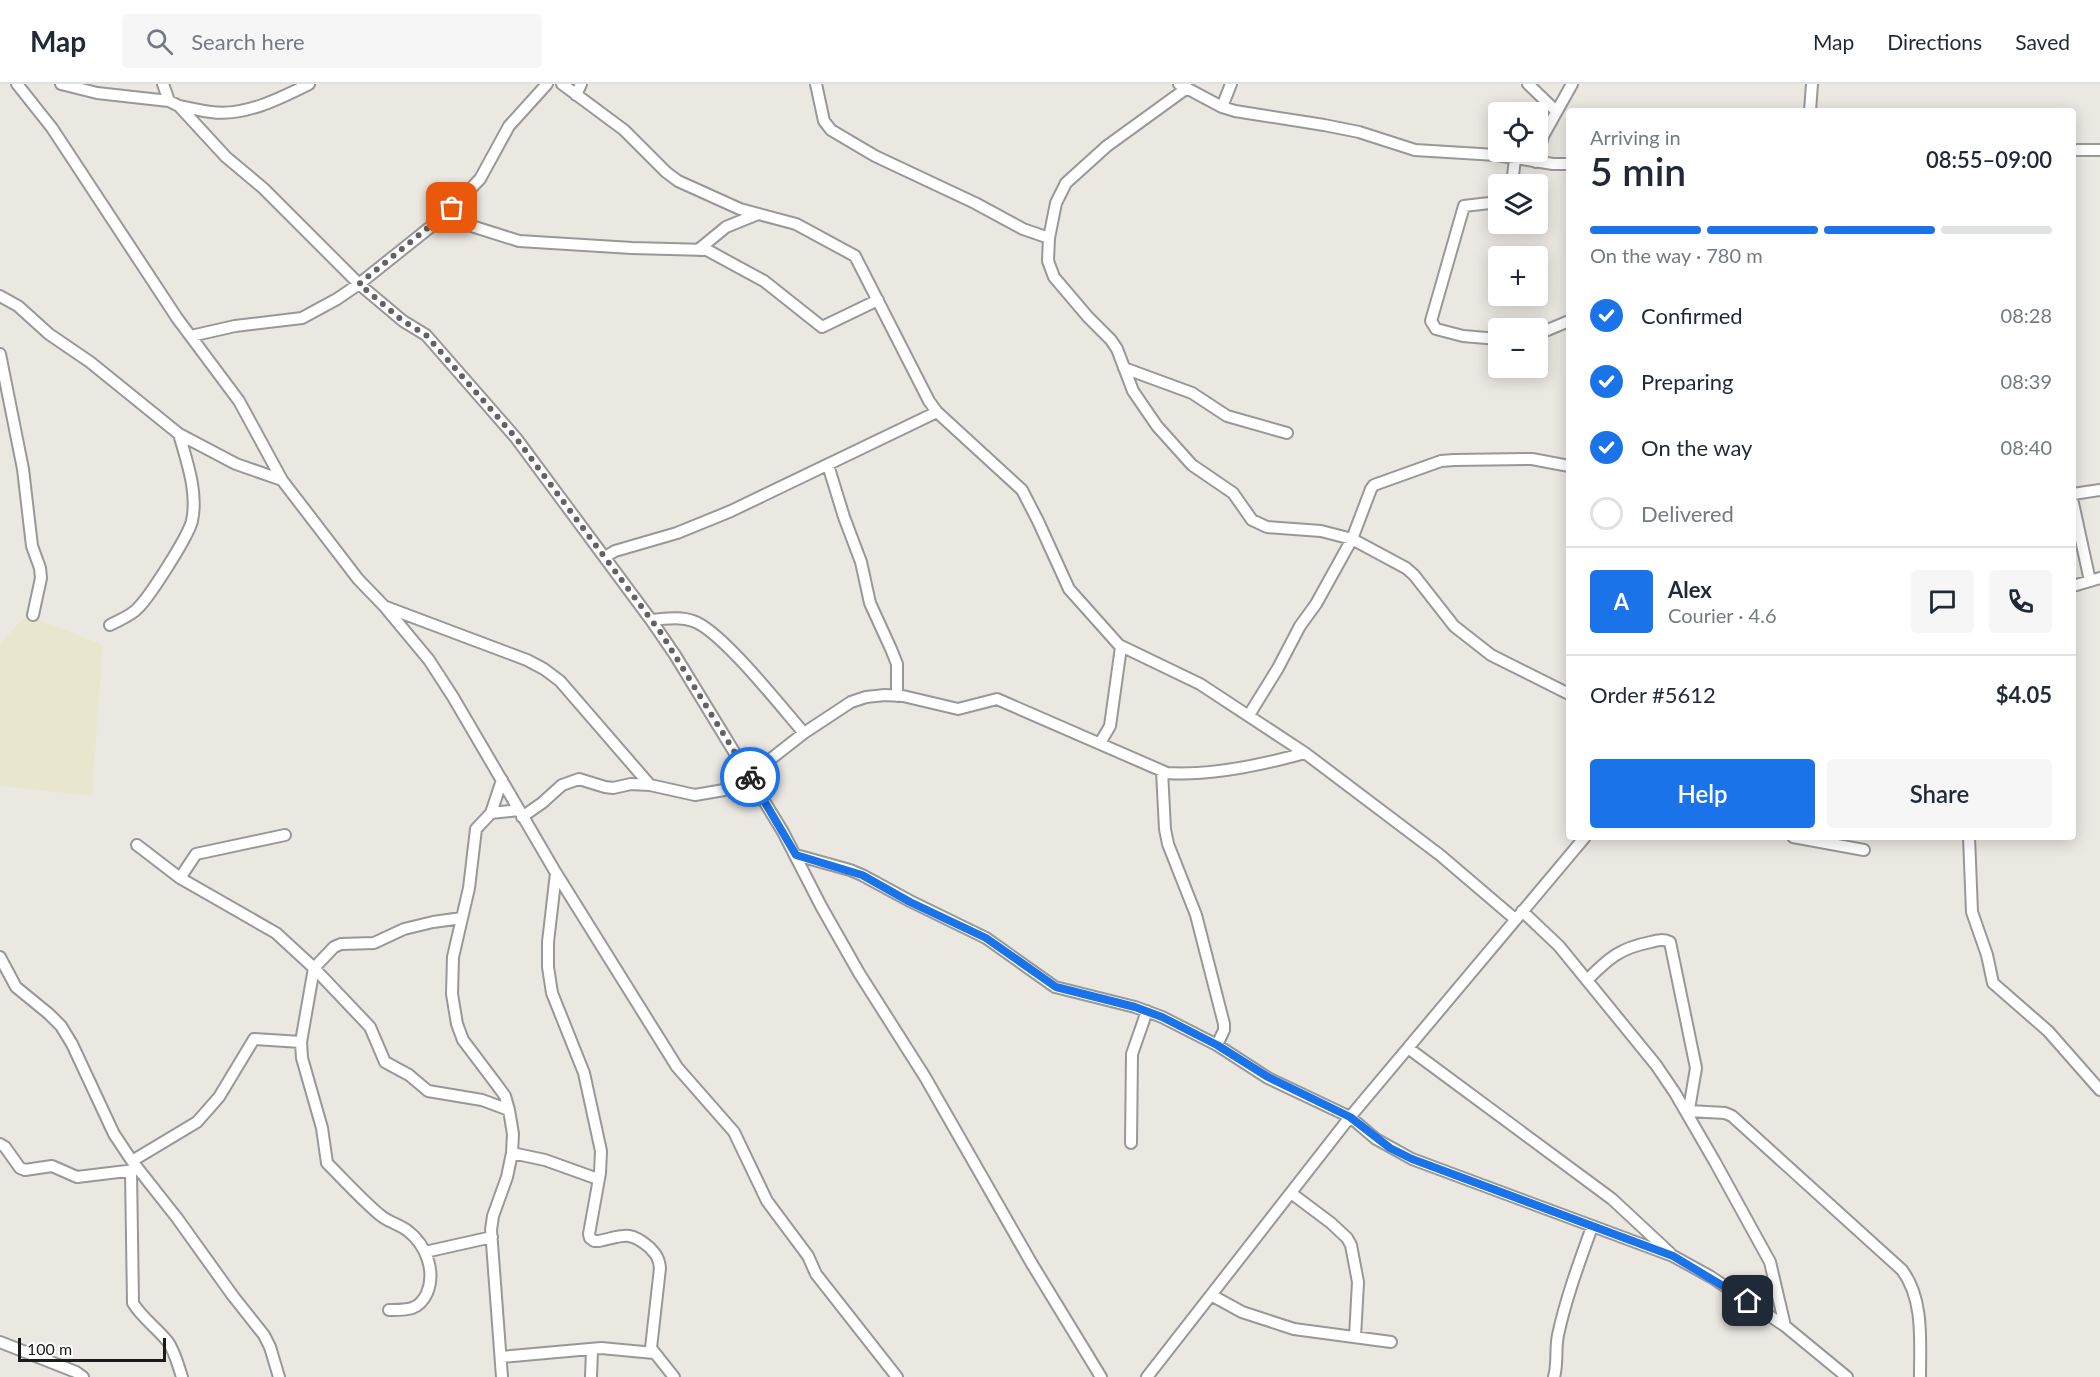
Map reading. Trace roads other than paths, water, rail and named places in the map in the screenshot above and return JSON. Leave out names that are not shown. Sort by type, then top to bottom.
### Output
[{"type":"street","points":[[17,84],[52,128],[191,336],[239,400],[282,480],[358,579],[386,607],[429,660],[453,697],[520,814],[676,1067],[735,1132],[773,1211],[808,1256],[816,1274],[897,1377]]},
{"type":"street","points":[[61,84],[97,93],[223,113],[276,100],[309,84]]},
{"type":"street","points":[[163,84],[174,104],[226,157],[263,188],[359,284],[403,321],[426,335],[516,438],[651,620],[675,655],[796,855],[821,906],[859,973],[925,1077],[1032,1264],[1101,1377]]},
{"type":"street","points":[[191,336],[216,329],[302,318],[359,284],[443,217],[480,179],[509,126],[547,84]]},
{"type":"street","points":[[562,84],[624,130],[678,181],[728,205],[796,224],[855,256],[919,382],[937,411],[1022,490],[1069,589],[1112,639],[1121,647],[1200,684],[1305,753],[1559,946],[1656,1065],[1688,1113],[1770,1262],[1785,1326]]},
{"type":"street","points":[[576,95],[581,84]]},
{"type":"street","points":[[816,84],[824,121],[831,130],[875,156],[975,203],[1023,229],[1049,238]]},
{"type":"street","points":[[1222,107],[1231,84]]},
{"type":"street","points":[[1528,84],[1556,111]]},
{"type":"street","points":[[1548,127],[1572,84]]},
{"type":"street","points":[[1810,108],[1812,84]]},
{"type":"street","points":[[1488,155],[1415,150],[1359,132],[1235,111],[1222,107],[1183,86],[1107,146],[1066,183],[1056,203],[1049,238],[1048,261],[1054,277],[1111,340],[1133,392],[1157,426],[1192,465],[1233,493],[1252,520],[1267,526],[1321,531],[1352,539],[1406,568],[1454,626],[1491,655],[1566,692]]},
{"type":"street","points":[[2076,150],[2100,150]]},
{"type":"street","points":[[1536,162],[1566,164]]},
{"type":"street","points":[[1488,203],[1464,206],[1431,321],[1436,329],[1463,336],[1488,338]]},
{"type":"street","points":[[698,250],[726,227],[758,214]]},
{"type":"street","points":[[443,217],[519,241],[714,252],[752,273],[822,327],[878,300]]},
{"type":"street","points":[[0,296],[18,306],[49,334],[90,362],[179,434],[236,464],[282,480]]},
{"type":"street","points":[[1548,330],[1566,322]]},
{"type":"street","points":[[0,354],[23,470],[32,546],[40,568],[41,578],[33,615]]},
{"type":"street","points":[[1124,368],[1192,393],[1227,416],[1287,433]]},
{"type":"street","points":[[605,557],[615,551],[677,533],[731,511],[937,411]]},
{"type":"street","points":[[110,625],[137,610],[187,535],[192,521],[194,500],[192,483],[179,434]]},
{"type":"street","points":[[1249,715],[1352,539],[1374,485],[1442,461],[1532,459],[1566,465]]},
{"type":"street","points":[[828,465],[844,518],[861,562],[870,603],[897,664],[897,696]]},
{"type":"street","points":[[2076,494],[2100,490]]},
{"type":"street","points":[[2076,513],[2095,580],[2076,585]]},
{"type":"street","points":[[386,607],[506,652],[544,669],[560,681],[650,785]]},
{"type":"street","points":[[651,620],[678,618],[693,621],[706,628],[728,647],[804,733]]},
{"type":"street","points":[[1100,743],[1110,726],[1121,647]]},
{"type":"street","points":[[491,813],[520,814],[542,803],[562,784],[579,779],[605,787],[613,788],[631,784],[650,785],[695,795],[724,790],[749,776],[804,733],[851,702],[866,698],[897,696],[958,709],[997,699],[1162,771],[1174,773],[1256,764],[1305,753]]},
{"type":"street","points":[[1162,771],[1168,844],[1196,915],[1224,1024],[1224,1030],[1217,1045]]},
{"type":"street","points":[[502,780],[491,813],[476,829],[469,888],[453,957],[452,994],[457,1024],[463,1040],[505,1096],[513,1134],[507,1177],[493,1216],[492,1237],[502,1377]]},
{"type":"street","points":[[180,878],[196,854],[285,835]]},
{"type":"street","points":[[1147,1377],[1350,1117],[1582,840]]},
{"type":"street","points":[[1809,840],[1864,850]]},
{"type":"street","points":[[1969,840],[1972,912],[1987,956],[1993,984],[2048,1031],[2100,1090]]},
{"type":"street","points":[[137,845],[180,878],[276,933],[314,968],[370,1027],[385,1062],[409,1075],[428,1091],[482,1100],[509,1110]]},
{"type":"street","points":[[796,855],[862,875],[910,902],[986,938],[1056,987],[1147,1011],[1217,1045],[1268,1077],[1350,1117],[1390,1148],[1412,1159],[1673,1256],[1711,1277],[1785,1326],[1847,1377]]},
{"type":"street","points":[[556,873],[548,942],[548,967],[552,993],[586,1083],[601,1151],[589,1234],[594,1241],[631,1235],[656,1253],[660,1268],[651,1348],[675,1377]]},
{"type":"street","points":[[389,1310],[408,1310],[420,1304],[427,1292],[431,1272],[425,1252],[408,1231],[380,1215],[327,1163],[322,1128],[302,1058],[302,1042],[314,968],[334,947],[374,943],[405,929],[462,918]]},
{"type":"street","points":[[1587,980],[1611,957],[1631,945],[1662,940],[1670,942],[1695,1060],[1696,1076],[1688,1113]]},
{"type":"street","points":[[0,957],[16,987],[61,1026],[72,1044],[109,1124],[134,1167],[177,1218],[264,1335],[279,1377]]},
{"type":"street","points":[[1131,1143],[1132,1054],[1147,1011]]},
{"type":"street","points":[[0,1144],[5,1147],[20,1168],[25,1170],[52,1166],[77,1177],[134,1167],[197,1122],[219,1097],[254,1039],[302,1042]]},
{"type":"street","points":[[1408,1048],[1612,1199],[1673,1256]]},
{"type":"street","points":[[1688,1113],[1725,1113],[1732,1116],[1902,1270],[1911,1282],[1916,1295],[1920,1377]]},
{"type":"street","points":[[512,1154],[545,1160],[598,1179]]},
{"type":"street","points":[[134,1167],[133,1303],[167,1340],[182,1377]]},
{"type":"street","points":[[1291,1193],[1331,1223],[1351,1245],[1358,1282],[1355,1337]]},
{"type":"street","points":[[1554,1377],[1557,1367],[1557,1338],[1568,1294],[1592,1227]]},
{"type":"street","points":[[425,1252],[492,1237]]},
{"type":"street","points":[[1211,1295],[1242,1312],[1294,1329],[1391,1342]]},
{"type":"street","points":[[0,1342],[76,1372],[83,1377]]},
{"type":"street","points":[[501,1357],[601,1348],[654,1353]]},
{"type":"street","points":[[591,1377],[592,1350]]}]
